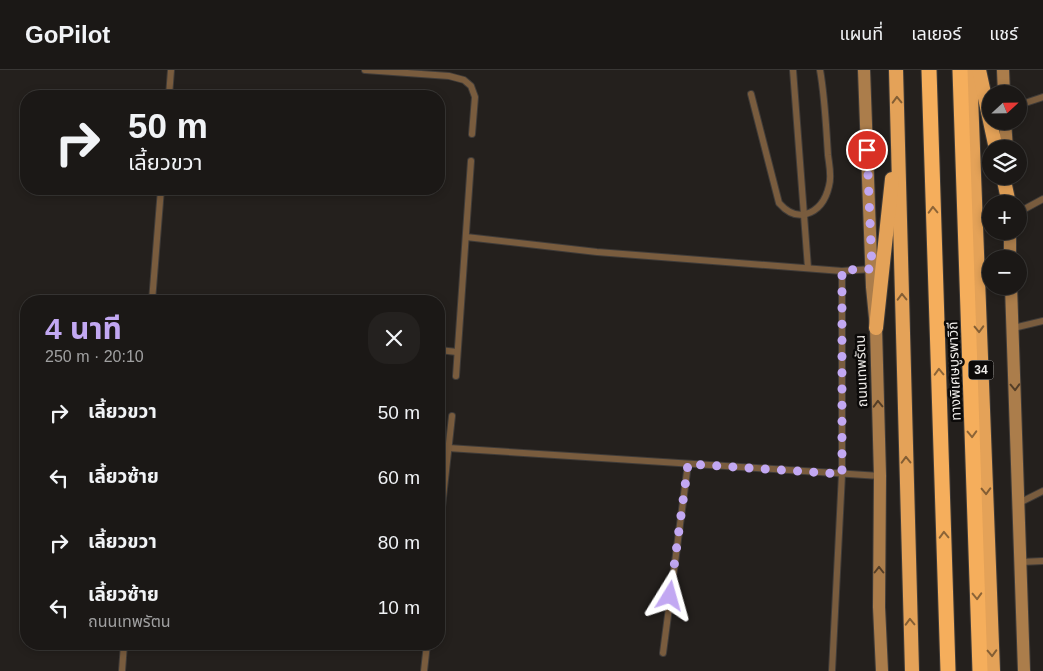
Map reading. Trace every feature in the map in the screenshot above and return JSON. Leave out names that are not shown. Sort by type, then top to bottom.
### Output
[{"type":"highway","points":[[896,70],[912,671]]},
{"type":"highway","name":"ทางพิเศษบูรพาวิถี","points":[[929,70],[948,671]]},
{"type":"highway","name":"ทางพิเศษบูรพาวิถี","points":[[960,70],[980,671]]},
{"type":"highway","name":"34","points":[[970,70],[992,671]]},
{"type":"highway","points":[[979,70],[994,140]]},
{"type":"highway","points":[[876,328],[898,126]]},
{"type":"main road","name":"ถนนเทพรัตน","points":[[864,70],[872,287],[876,328],[880,476],[879,598],[882,671]]},
{"type":"main road","points":[[1004,70],[1004,85]]},
{"type":"main road","name":"34","points":[[1011,295],[1024,671]]},
{"type":"lane","points":[[169,90],[171,70]]},
{"type":"lane","points":[[365,70],[449,76],[464,80],[471,86],[474,97],[472,134]]},
{"type":"lane","points":[[793,70],[808,268]]},
{"type":"lane","points":[[751,94],[779,203],[792,213],[804,214],[814,211],[822,205],[830,184],[820,70]]},
{"type":"lane","points":[[1028,102],[1043,97]]},
{"type":"lane","points":[[456,376],[471,161]]},
{"type":"lane","points":[[152,295],[161,195]]},
{"type":"lane","points":[[1027,208],[1043,199]]},
{"type":"lane","points":[[466,237],[597,252],[808,268],[872,269]]},
{"type":"lane","points":[[832,671],[842,474],[842,270]]},
{"type":"lane","points":[[1012,328],[1043,321]]},
{"type":"lane","points":[[445,351],[457,352]]},
{"type":"lane","points":[[445,477],[452,416]]},
{"type":"lane","points":[[448,448],[880,476]]},
{"type":"lane","points":[[663,653],[688,464]]},
{"type":"lane","points":[[1019,503],[1043,491]]},
{"type":"lane","points":[[1020,562],[1043,561]]},
{"type":"lane","points":[[122,671],[124,650]]},
{"type":"lane","points":[[424,671],[426,650]]},
{"type":"route","points":[[670,596],[688,464],[842,474],[842,270],[872,269],[867,150]]}]
